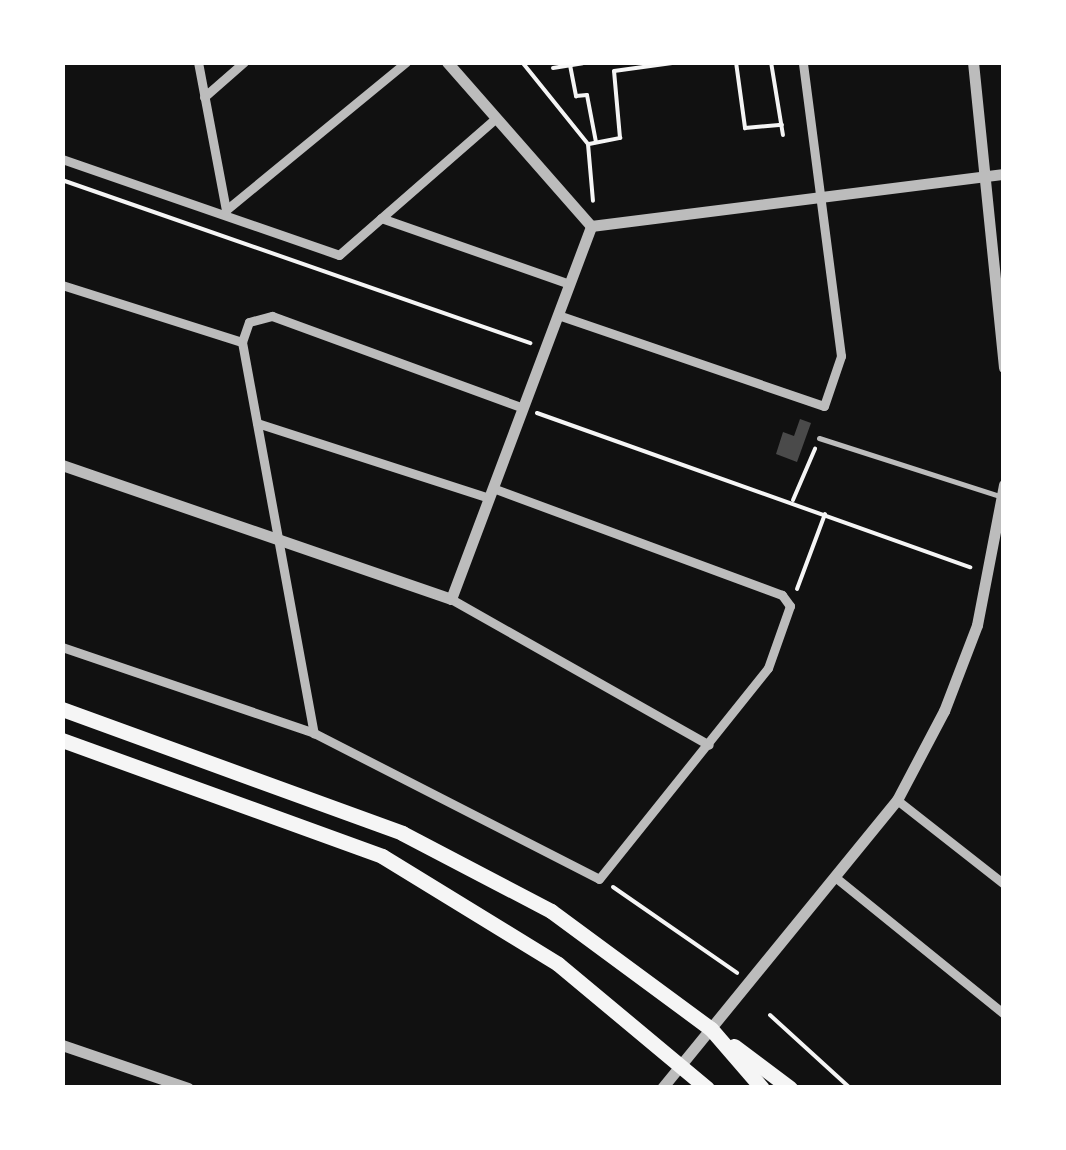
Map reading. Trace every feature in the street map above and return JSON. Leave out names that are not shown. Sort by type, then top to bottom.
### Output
[{"type":"highway","points":[[62,709],[402,833],[551,912],[790,1088]]},
{"type":"highway","points":[[62,740],[382,856],[558,964],[707,1088]]},
{"type":"highway","points":[[711,1029],[762,1088]]},
{"type":"highway","points":[[682,1064],[696,1088]]},
{"type":"street","points":[[198,62],[226,210]]},
{"type":"street","points":[[204,97],[244,62]]},
{"type":"street","points":[[226,210],[406,62]]},
{"type":"street","points":[[447,62],[593,226]]},
{"type":"street","points":[[558,314],[824,406],[841,356],[803,62]]},
{"type":"street","points":[[973,62],[1004,367]]},
{"type":"street","points":[[62,159],[226,210],[339,255],[496,118]]},
{"type":"street","points":[[593,226],[1004,174]]},
{"type":"street","points":[[381,218],[569,284]]},
{"type":"street","points":[[451,599],[593,226]]},
{"type":"street","points":[[62,284],[242,342]]},
{"type":"street","points":[[314,733],[242,342],[249,322],[272,316],[523,408]]},
{"type":"street","points":[[62,647],[314,733],[599,878],[768,668],[790,606],[782,596],[491,493],[257,423]]},
{"type":"street","points":[[62,465],[451,599],[709,745]]},
{"type":"street","points":[[662,1088],[896,800],[944,711],[990,574],[1004,485]]},
{"type":"street","points":[[896,800],[1004,884]]},
{"type":"street","points":[[835,877],[1004,1014]]},
{"type":"street","points":[[62,1046],[188,1088]]},
{"type":"lane","points":[[819,438],[1002,497]]},
{"type":"path","points":[[522,62],[588,144],[593,226]]},
{"type":"path","points":[[588,144],[620,138],[614,71],[679,62]]},
{"type":"path","points":[[736,62],[746,128],[782,124]]},
{"type":"path","points":[[771,62],[783,136]]},
{"type":"path","points":[[553,68],[582,63]]},
{"type":"path","points":[[566,65],[576,96],[587,96],[596,142]]},
{"type":"path","points":[[62,180],[545,348]]},
{"type":"path","points":[[523,408],[990,574]]},
{"type":"path","points":[[793,501],[819,438]]},
{"type":"path","points":[[790,606],[825,514]]},
{"type":"path","points":[[599,878],[695,939],[748,982]]},
{"type":"path","points":[[770,1015],[850,1088]]},
{"type":"building","points":[[800,419],[811,423],[797,462],[776,454],[783,432],[794,436]]}]
